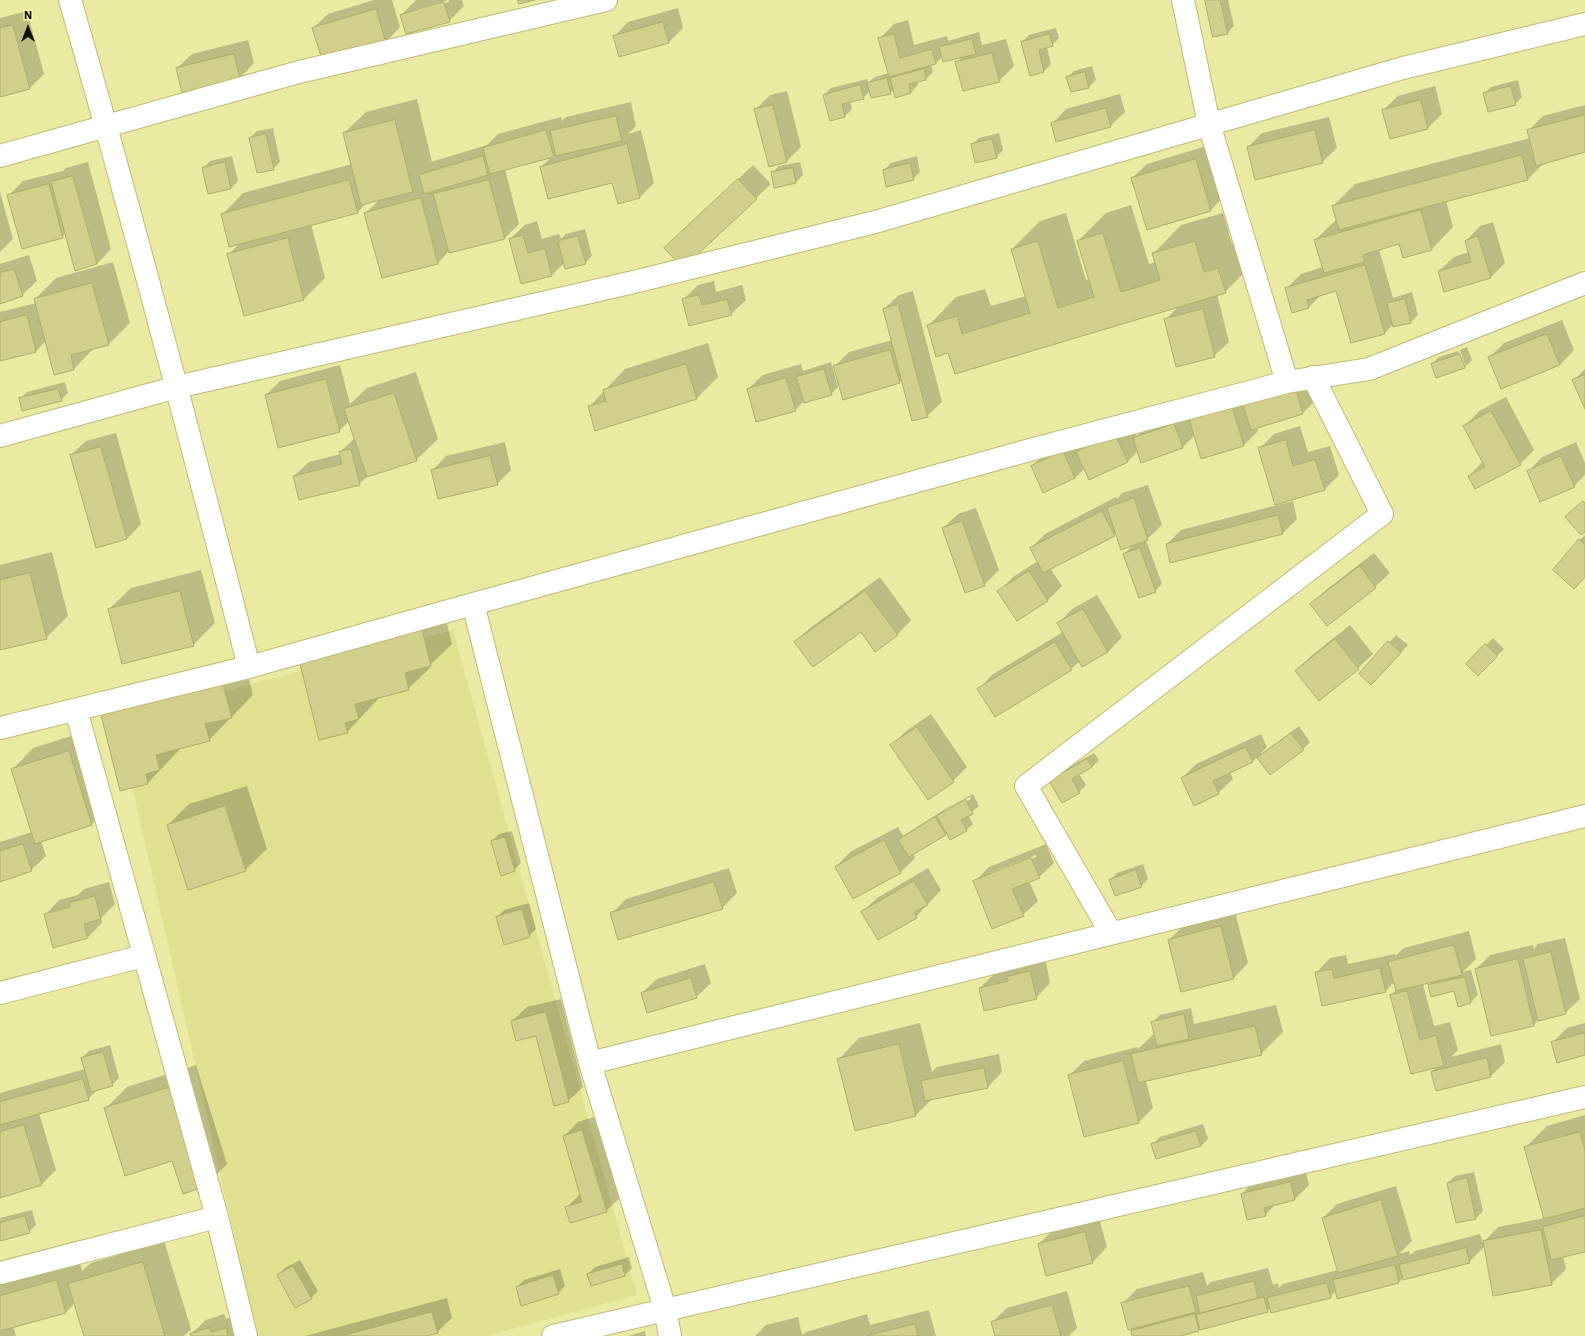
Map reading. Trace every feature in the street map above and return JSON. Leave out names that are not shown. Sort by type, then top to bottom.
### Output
[{"type":"street","points":[[70,0],[107,127],[177,387],[249,667]]},
{"type":"street","points":[[0,156],[299,72],[606,0]]},
{"type":"street","points":[[1183,0],[1209,124],[1286,382]]},
{"type":"street","points":[[0,436],[177,387],[638,281],[875,222],[1403,68],[1585,24]]},
{"type":"street","points":[[0,728],[249,667],[1045,446],[1286,382],[1369,369],[1585,283]]},
{"type":"street","points":[[1111,933],[1026,786],[1382,514],[1313,377]]},
{"type":"street","points":[[473,604],[590,1063],[665,1310],[670,1336]]},
{"type":"street","points":[[76,710],[143,956],[217,1217],[246,1336]]},
{"type":"street","points":[[590,1063],[1585,816]]},
{"type":"street","points":[[0,993],[143,956]]},
{"type":"street","points":[[553,1336],[1585,1097]]},
{"type":"street","points":[[0,1273],[217,1217]]},
{"type":"shaded area","points":[[453,630],[637,1295],[486,1336],[257,1336],[117,720]]},
{"type":"building","points":[[518,0],[535,0],[519,4]]},
{"type":"building","points":[[1205,0],[1220,0],[1228,34],[1213,37]]},
{"type":"building","points":[[444,2],[450,22],[406,34],[400,15]]},
{"type":"building","points":[[376,9],[386,43],[323,62],[312,28]]},
{"type":"building","points":[[663,22],[669,43],[619,57],[613,36]]},
{"type":"building","points":[[13,25],[30,89],[0,97],[0,28]]},
{"type":"building","points":[[894,34],[900,58],[932,49],[936,64],[889,77],[878,38]]},
{"type":"building","points":[[1050,34],[1053,46],[1039,50],[1044,72],[1030,76],[1021,42]]},
{"type":"building","points":[[972,39],[976,54],[943,62],[939,47]]},
{"type":"building","points":[[992,53],[1000,82],[963,91],[955,62]]},
{"type":"building","points":[[234,54],[240,78],[182,93],[176,68]]},
{"type":"building","points":[[924,69],[926,80],[909,84],[911,93],[895,98],[890,78]]},
{"type":"building","points":[[1085,72],[1089,88],[1071,92],[1066,77]]},
{"type":"building","points":[[887,78],[891,94],[871,98],[867,83]]},
{"type":"building","points":[[860,85],[864,99],[842,104],[845,117],[830,121],[823,95]]},
{"type":"building","points":[[1511,86],[1516,105],[1488,112],[1483,93]]},
{"type":"building","points":[[1421,100],[1428,129],[1390,139],[1382,110]]},
{"type":"building","points":[[773,105],[787,162],[769,167],[754,109]]},
{"type":"building","points":[[1106,108],[1111,127],[1056,142],[1051,123]]},
{"type":"building","points":[[1585,115],[1585,152],[1536,166],[1527,130]]},
{"type":"building","points":[[616,116],[622,141],[556,156],[550,131]]},
{"type":"building","points":[[395,120],[413,192],[361,205],[343,133]]},
{"type":"building","points":[[546,130],[554,157],[490,174],[483,148]]},
{"type":"building","points":[[1315,130],[1323,163],[1255,180],[1247,147]]},
{"type":"building","points":[[266,134],[274,170],[257,173],[249,138]]},
{"type":"building","points":[[992,139],[997,158],[975,163],[971,144]]},
{"type":"building","points":[[627,144],[640,198],[618,204],[612,183],[548,199],[540,167]]},
{"type":"building","points":[[1522,155],[1528,180],[1339,230],[1332,206]]},
{"type":"building","points":[[483,156],[488,175],[424,194],[419,175]]},
{"type":"building","points":[[1196,159],[1211,211],[1147,230],[1131,178]]},
{"type":"building","points":[[225,162],[231,189],[208,194],[202,168]]},
{"type":"building","points":[[910,163],[914,180],[886,187],[883,170]]},
{"type":"building","points":[[793,168],[796,183],[774,188],[771,172]]},
{"type":"building","points":[[73,176],[97,264],[75,271],[51,182]]},
{"type":"building","points":[[738,179],[757,199],[683,268],[664,248]]},
{"type":"building","points":[[349,180],[358,213],[229,247],[221,214]]},
{"type":"building","points":[[489,180],[505,239],[449,253],[433,194]]},
{"type":"building","points":[[49,184],[63,238],[22,249],[7,195]]},
{"type":"building","points":[[421,198],[438,264],[382,278],[364,213]]},
{"type":"building","points":[[1421,210],[1432,250],[1403,258],[1399,244],[1363,255],[1365,262],[1324,273],[1314,240]]},
{"type":"building","points":[[1103,233],[1121,292],[1160,280],[1152,253],[1195,241],[1204,272],[1218,268],[1226,293],[955,374],[948,353],[936,357],[927,325],[957,316],[962,334],[1030,313],[1011,249],[1038,241],[1058,308],[1094,297],[1077,241]]},
{"type":"building","points":[[523,235],[528,253],[545,248],[552,276],[521,284],[509,239]]},
{"type":"building","points":[[578,236],[586,264],[565,269],[558,241]]},
{"type":"building","points":[[1478,236],[1491,278],[1444,292],[1438,271],[1471,262],[1465,241]]},
{"type":"building","points":[[288,238],[304,300],[244,316],[227,254]]},
{"type":"building","points":[[1365,265],[1385,334],[1351,343],[1336,291],[1307,300],[1309,308],[1292,313],[1285,288]]},
{"type":"building","points":[[14,269],[23,296],[0,304],[0,273]]},
{"type":"building","points":[[92,283],[109,345],[71,355],[74,370],[54,375],[34,299]]},
{"type":"building","points":[[699,295],[702,305],[727,299],[732,315],[689,326],[682,299]]},
{"type":"building","points":[[1405,299],[1411,323],[1393,327],[1387,303]]},
{"type":"building","points":[[898,304],[928,417],[912,421],[883,309]]},
{"type":"building","points":[[1203,309],[1215,357],[1176,367],[1164,319]]},
{"type":"building","points":[[27,315],[36,352],[0,361],[0,322]]},
{"type":"building","points":[[1547,334],[1560,365],[1501,389],[1488,357]]},
{"type":"building","points":[[890,350],[900,383],[843,400],[833,366]]},
{"type":"building","points":[[1460,354],[1465,368],[1436,378],[1431,364]]},
{"type":"building","points":[[686,364],[697,399],[595,431],[588,406],[606,401],[603,390]]},
{"type":"building","points":[[824,369],[832,395],[804,403],[796,377]]},
{"type":"building","points":[[1585,375],[1585,409],[1572,380]]},
{"type":"building","points":[[786,378],[796,411],[756,422],[747,389]]},
{"type":"building","points":[[326,379],[340,432],[278,448],[265,395]]},
{"type":"building","points":[[58,389],[62,401],[22,411],[19,398]]},
{"type":"building","points":[[1296,389],[1303,414],[1251,430],[1243,405]]},
{"type":"building","points":[[394,393],[417,461],[367,477],[344,409]]},
{"type":"building","points":[[1232,406],[1244,446],[1201,459],[1189,419]]},
{"type":"building","points":[[1491,411],[1521,465],[1475,489],[1468,476],[1485,467],[1463,426]]},
{"type":"building","points":[[1174,424],[1183,448],[1141,463],[1133,438]]},
{"type":"building","points":[[1115,434],[1128,462],[1089,480],[1076,452]]},
{"type":"building","points":[[1286,440],[1293,466],[1315,459],[1325,490],[1275,505],[1258,448]]},
{"type":"building","points":[[101,447],[127,539],[96,548],[70,455]]},
{"type":"building","points":[[351,449],[360,485],[299,500],[293,476],[342,464],[339,452]]},
{"type":"building","points":[[1063,451],[1075,478],[1043,493],[1031,466]]},
{"type":"building","points":[[490,456],[498,485],[438,499],[431,470]]},
{"type":"building","points":[[1561,456],[1575,487],[1540,502],[1527,471]]},
{"type":"building","points":[[1134,498],[1148,540],[1121,550],[1107,508]]},
{"type":"building","points":[[1583,501],[1585,503],[1585,532],[1581,535],[1565,517]]},
{"type":"building","points":[[1102,511],[1115,536],[1043,573],[1030,548]]},
{"type":"building","points":[[1278,515],[1283,534],[1170,563],[1166,544]]},
{"type":"building","points":[[962,521],[985,586],[965,593],[942,528]]},
{"type":"building","points":[[1579,539],[1585,545],[1585,577],[1574,589],[1553,570]]},
{"type":"building","points":[[1140,548],[1156,592],[1139,598],[1123,554]]},
{"type":"building","points":[[1360,566],[1376,588],[1327,626],[1310,604]]},
{"type":"building","points":[[1029,571],[1048,601],[1017,621],[997,591]]},
{"type":"building","points":[[30,573],[47,639],[0,650],[0,580]]},
{"type":"building","points":[[180,591],[194,646],[122,664],[108,609]]},
{"type":"building","points":[[865,591],[898,635],[875,652],[861,632],[813,667],[794,642]]},
{"type":"building","points":[[1083,609],[1108,652],[1082,667],[1057,623]]},
{"type":"building","points":[[421,625],[431,666],[405,673],[409,690],[355,704],[359,719],[345,723],[348,733],[319,740],[298,656]]},
{"type":"building","points":[[1335,639],[1359,669],[1319,701],[1295,671]]},
{"type":"building","points":[[1388,641],[1401,653],[1371,685],[1359,674]]},
{"type":"building","points":[[1055,642],[1072,670],[995,717],[977,689]]},
{"type":"building","points":[[1485,644],[1498,656],[1478,676],[1466,664]]},
{"type":"building","points":[[221,677],[232,718],[205,724],[210,741],[156,755],[160,770],[146,774],[148,784],[120,791],[99,707]]},
{"type":"building","points":[[917,727],[954,782],[928,800],[890,745]]},
{"type":"building","points":[[1291,733],[1304,750],[1270,775],[1257,758]]},
{"type":"building","points":[[1246,747],[1253,762],[1213,781],[1219,794],[1194,806],[1181,778]]},
{"type":"building","points":[[69,751],[92,825],[35,844],[11,769]]},
{"type":"building","points":[[1087,759],[1092,767],[1072,779],[1080,793],[1062,803],[1049,781]]},
{"type":"building","points":[[966,800],[973,814],[961,820],[967,831],[950,840],[937,816]]},
{"type":"building","points":[[225,806],[246,871],[188,890],[167,825]]},
{"type":"building","points":[[935,817],[946,835],[909,857],[898,840]]},
{"type":"building","points":[[505,837],[515,871],[501,876],[491,841]]},
{"type":"building","points":[[884,840],[901,873],[853,899],[835,867]]},
{"type":"building","points":[[23,844],[32,871],[0,882],[0,851]]},
{"type":"building","points":[[1031,858],[1040,878],[1012,889],[1024,916],[992,929],[973,881]]},
{"type":"building","points":[[1136,870],[1142,887],[1115,896],[1109,880]]},
{"type":"building","points":[[914,881],[928,905],[914,912],[917,918],[878,940],[861,912]]},
{"type":"building","points":[[714,882],[723,909],[618,940],[610,913]]},
{"type":"building","points":[[95,896],[101,919],[84,924],[88,938],[53,948],[44,914],[70,907],[69,903]]},
{"type":"building","points":[[522,909],[530,937],[504,945],[496,917]]},
{"type":"building","points":[[1221,926],[1234,979],[1181,992],[1168,940]]},
{"type":"building","points":[[1454,945],[1462,975],[1396,991],[1388,962]]},
{"type":"building","points":[[1551,952],[1566,1014],[1538,1021],[1523,959]]},
{"type":"building","points":[[1518,959],[1534,1026],[1491,1036],[1475,969]]},
{"type":"building","points":[[1380,968],[1386,992],[1322,1006],[1315,972],[1332,969],[1334,978]]},
{"type":"building","points":[[1030,971],[1037,999],[984,1011],[979,988],[1008,981],[1007,977]]},
{"type":"building","points":[[1465,977],[1471,1003],[1458,1007],[1454,991],[1431,997],[1428,985]]},
{"type":"building","points":[[691,978],[697,998],[647,1013],[641,993]]},
{"type":"building","points":[[1407,991],[1420,1040],[1436,1035],[1444,1066],[1411,1074],[1390,995]]},
{"type":"building","points":[[546,1012],[569,1102],[554,1106],[536,1036],[516,1041],[511,1021]]},
{"type":"building","points":[[1184,1014],[1189,1039],[1157,1046],[1151,1022]]},
{"type":"building","points":[[1255,1026],[1262,1055],[1138,1083],[1131,1054]]},
{"type":"building","points":[[1585,1033],[1585,1055],[1557,1063],[1551,1042]]},
{"type":"building","points":[[899,1044],[916,1116],[855,1131],[837,1059]]},
{"type":"building","points":[[103,1052],[113,1086],[91,1092],[81,1058]]},
{"type":"building","points":[[1487,1058],[1491,1077],[1436,1091],[1431,1072]]},
{"type":"building","points":[[1123,1061],[1139,1123],[1084,1137],[1068,1075]]},
{"type":"building","points":[[984,1068],[988,1088],[925,1101],[921,1081]]},
{"type":"building","points":[[83,1079],[89,1100],[0,1125],[0,1102]]},
{"type":"building","points":[[174,1086],[206,1186],[183,1194],[172,1161],[125,1176],[104,1108]]},
{"type":"building","points":[[24,1125],[42,1185],[0,1198],[0,1132]]},
{"type":"building","points":[[582,1130],[607,1212],[570,1223],[565,1207],[582,1202],[563,1136]]},
{"type":"building","points":[[1196,1131],[1201,1146],[1156,1159],[1151,1144]]},
{"type":"building","points":[[1580,1132],[1585,1150],[1585,1208],[1544,1219],[1524,1147]]},
{"type":"building","points":[[1467,1178],[1476,1219],[1456,1223],[1447,1183]]},
{"type":"building","points":[[1291,1182],[1295,1200],[1264,1208],[1266,1216],[1247,1220],[1241,1194]]},
{"type":"building","points":[[1381,1200],[1398,1256],[1338,1273],[1322,1218]]},
{"type":"building","points":[[25,1216],[30,1233],[0,1241],[0,1223]]},
{"type":"building","points":[[1585,1216],[1585,1252],[1551,1260],[1543,1227]]},
{"type":"building","points":[[1541,1230],[1552,1285],[1493,1296],[1483,1241]]},
{"type":"building","points":[[1085,1232],[1093,1263],[1046,1276],[1038,1244]]},
{"type":"building","points":[[1466,1248],[1470,1263],[1403,1280],[1399,1265]]},
{"type":"building","points":[[143,1262],[165,1336],[84,1336],[68,1284]]},
{"type":"building","points":[[622,1264],[625,1276],[591,1286],[587,1274]]},
{"type":"building","points":[[1395,1265],[1399,1283],[1337,1299],[1333,1280]]},
{"type":"building","points":[[293,1266],[312,1299],[295,1308],[277,1275]]},
{"type":"building","points":[[553,1275],[559,1294],[521,1306],[516,1287]]},
{"type":"building","points":[[57,1280],[66,1313],[0,1331],[0,1296]]},
{"type":"building","points":[[1254,1281],[1258,1298],[1200,1313],[1196,1296]]},
{"type":"building","points":[[1327,1283],[1331,1298],[1271,1313],[1267,1298]]},
{"type":"building","points":[[1189,1286],[1196,1312],[1128,1330],[1121,1303]]},
{"type":"building","points":[[1264,1297],[1268,1312],[1200,1330],[1196,1315]]},
{"type":"building","points":[[1052,1305],[1061,1336],[995,1336],[991,1322]]},
{"type":"building","points":[[432,1312],[438,1333],[426,1336],[342,1336]]},
{"type":"building","points":[[1195,1314],[1199,1331],[1180,1336],[1132,1336],[1131,1331]]},
{"type":"building","points":[[915,1324],[918,1336],[867,1336]]},
{"type":"building","points":[[210,1328],[211,1332],[226,1328],[228,1336],[191,1336],[190,1334]]}]
